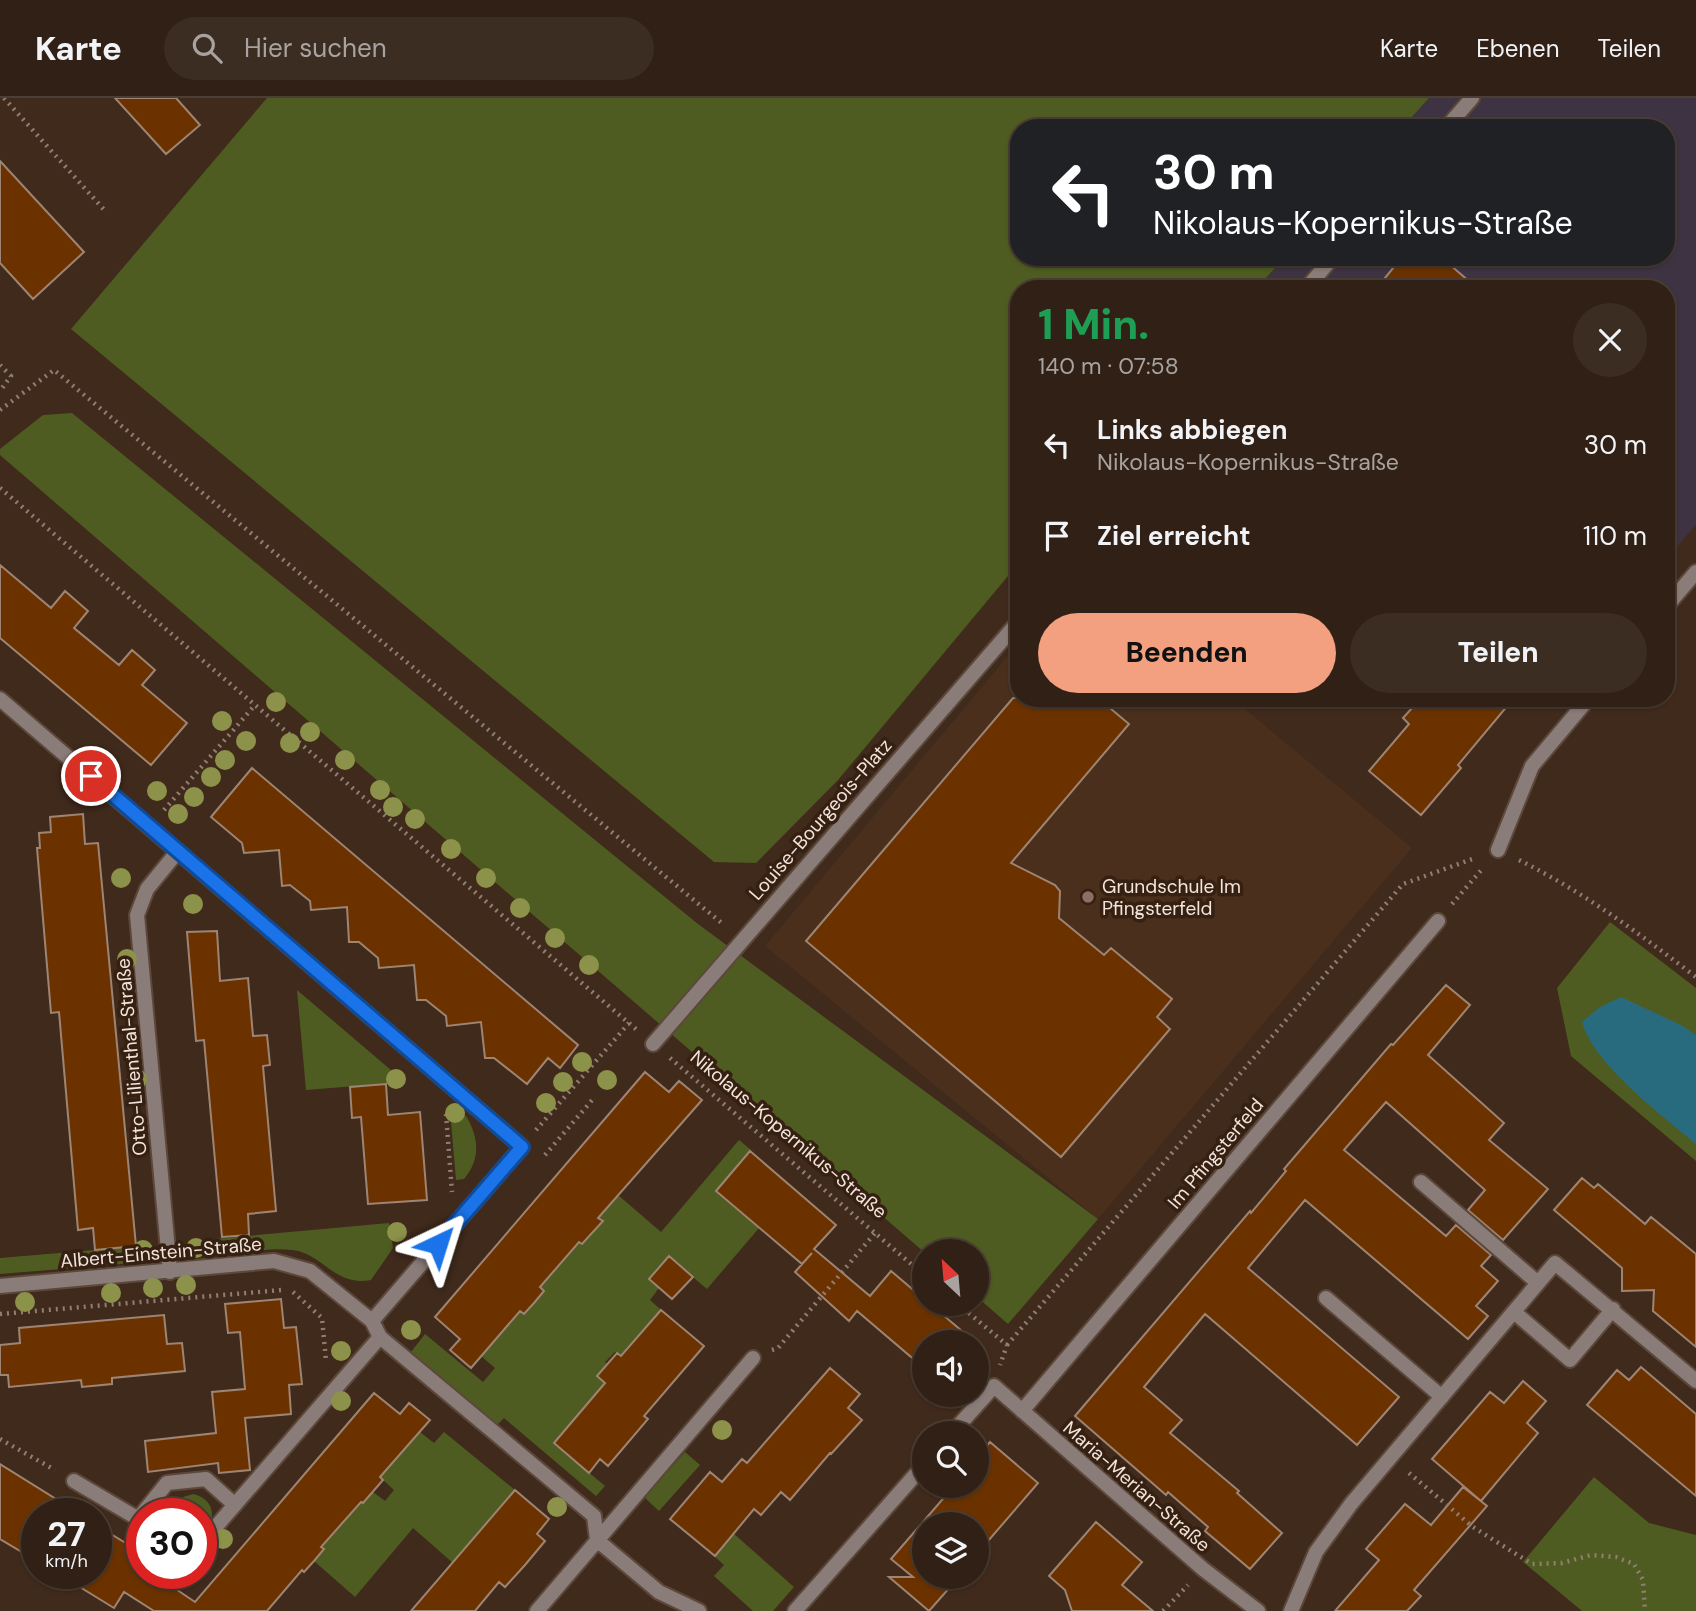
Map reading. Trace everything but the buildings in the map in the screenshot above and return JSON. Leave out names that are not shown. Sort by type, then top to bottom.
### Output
[{"type":"street","points":[[1454,119],[1472,98]]},
{"type":"street","points":[[1314,280],[1325,266]]},
{"type":"street","points":[[1675,596],[1696,572]]},
{"type":"street","name":"Louise-Bourgeois-Platz","points":[[653,1044],[741,939],[1010,631]]},
{"type":"street","points":[[0,699],[522,1147],[372,1321]]},
{"type":"street","points":[[1498,850],[1532,766],[1581,707]]},
{"type":"street","name":"Otto-Lilienthal-Straße","points":[[170,1272],[137,915],[147,889],[178,851]]},
{"type":"street","name":"Im Pfingsterfeld","points":[[1022,1410],[1438,920]]},
{"type":"street","points":[[1421,1182],[1538,1283]]},
{"type":"street","name":"Albert-Einstein-Straße","points":[[0,1286],[274,1261],[310,1271],[372,1321],[380,1337],[594,1516],[597,1540],[659,1592],[699,1611]]},
{"type":"street","points":[[1292,1611],[1316,1552],[1352,1504],[1555,1263],[1696,1381]]},
{"type":"street","points":[[1326,1298],[1442,1397]]},
{"type":"street","points":[[1514,1312],[1570,1360],[1613,1309]]},
{"type":"street","points":[[217,1526],[380,1337]]},
{"type":"street","points":[[537,1611],[753,1357]]},
{"type":"street","points":[[963,1421],[994,1386]]},
{"type":"street","name":"Maria-Merian-Straße","points":[[994,1386],[1203,1569],[1258,1611]]},
{"type":"street","points":[[156,1498],[167,1483],[206,1479],[236,1505]]},
{"type":"street","points":[[795,1611],[912,1479]]},
{"type":"street","points":[[74,1480],[126,1512]]},
{"type":"path","points":[[4,98],[106,212]]},
{"type":"path","points":[[0,365],[11,376],[0,391]]},
{"type":"path","points":[[0,410],[54,370],[741,939]]},
{"type":"path","name":"Nikolaus-Kopernikus-Straße","points":[[0,488],[912,1265]]},
{"type":"path","points":[[149,826],[255,705]]},
{"type":"path","points":[[1438,920],[1498,850]]},
{"type":"path","points":[[994,1386],[1007,1345],[1403,884],[1498,850],[1559,880],[1612,913],[1696,976]]},
{"type":"path","points":[[522,1147],[629,1023]]},
{"type":"path","points":[[443,1079],[455,1224]]},
{"type":"path","points":[[753,1357],[778,1348],[875,1233]]},
{"type":"path","points":[[0,1314],[290,1289],[322,1318],[329,1396]]},
{"type":"path","points":[[972,1316],[1007,1345]]},
{"type":"path","points":[[0,1439],[74,1480]]},
{"type":"path","points":[[1391,1458],[1473,1527],[1532,1564],[1562,1563],[1591,1555],[1616,1557],[1634,1564],[1643,1580],[1645,1611]]},
{"type":"path","points":[[1163,1611],[1203,1569]]},
{"type":"shaded area","points":[[1429,98],[1696,98],[1696,525],[1675,549],[1675,280],[1264,280],[1277,266],[1675,266],[1675,119],[1410,119]]},
{"type":"shaded area","name":"Grundschule Im Pfingsterfeld","points":[[1010,654],[1010,707],[1248,707],[1246,710],[1412,848],[1098,1219],[765,946]]},
{"type":"green space","points":[[267,98],[1429,98],[1410,119],[1010,119],[1010,266],[1277,266],[1264,280],[1010,280],[1010,574],[838,780],[756,863],[714,862],[71,329]]},
{"type":"green space","points":[[72,413],[698,924],[1098,1219],[1008,1324],[989,1307],[989,1239],[912,1239],[912,1242],[0,455],[0,449],[43,415]]},
{"type":"green space","points":[[1610,922],[1696,988],[1696,1161],[1571,1056],[1557,988]]},
{"type":"green space","points":[[297,990],[405,1082],[306,1090]]},
{"type":"green space","points":[[461,1109],[471,1126],[476,1153],[470,1171],[464,1179],[456,1180],[450,1110]]},
{"type":"green space","points":[[739,1140],[751,1150],[716,1191],[759,1228],[707,1289],[669,1257],[649,1279],[659,1288],[650,1300],[661,1310],[621,1356],[615,1352],[605,1362],[607,1364],[597,1376],[605,1383],[554,1443],[605,1486],[596,1496],[504,1418],[497,1425],[411,1352],[425,1334],[483,1382],[495,1368],[481,1356],[520,1311],[524,1314],[544,1291],[540,1287],[579,1242],[583,1244],[602,1222],[598,1218],[618,1195],[661,1232]]},
{"type":"green space","points":[[389,1223],[393,1248],[371,1280],[347,1279],[303,1252],[292,1250],[260,1250],[204,1257],[203,1240]]},
{"type":"green space","points":[[131,1247],[134,1263],[0,1274],[0,1258]]},
{"type":"green space","points":[[420,1432],[434,1443],[444,1432],[515,1490],[453,1563],[413,1528],[355,1597],[314,1561],[321,1547],[360,1502],[363,1503],[373,1492],[385,1501],[394,1490],[380,1477]]},
{"type":"green space","points":[[685,1452],[700,1465],[659,1511],[644,1497]]},
{"type":"green space","points":[[1594,1477],[1649,1523],[1696,1535],[1696,1611],[1582,1611],[1523,1562]]},
{"type":"green space","points":[[194,1494],[202,1498],[182,1498]]},
{"type":"green space","points":[[733,1533],[794,1587],[773,1611],[753,1611],[714,1576],[724,1565],[713,1555]]},
{"type":"water","points":[[1621,997],[1681,1025],[1696,1035],[1696,1144],[1614,1072],[1589,1038],[1582,1022],[1600,1007]]},
{"type":"place","name":"Grundschule Im Pfingsterfeld","points":[[1088,897]]},
{"type":"route","points":[[91,776],[522,1147],[438,1244]]}]
